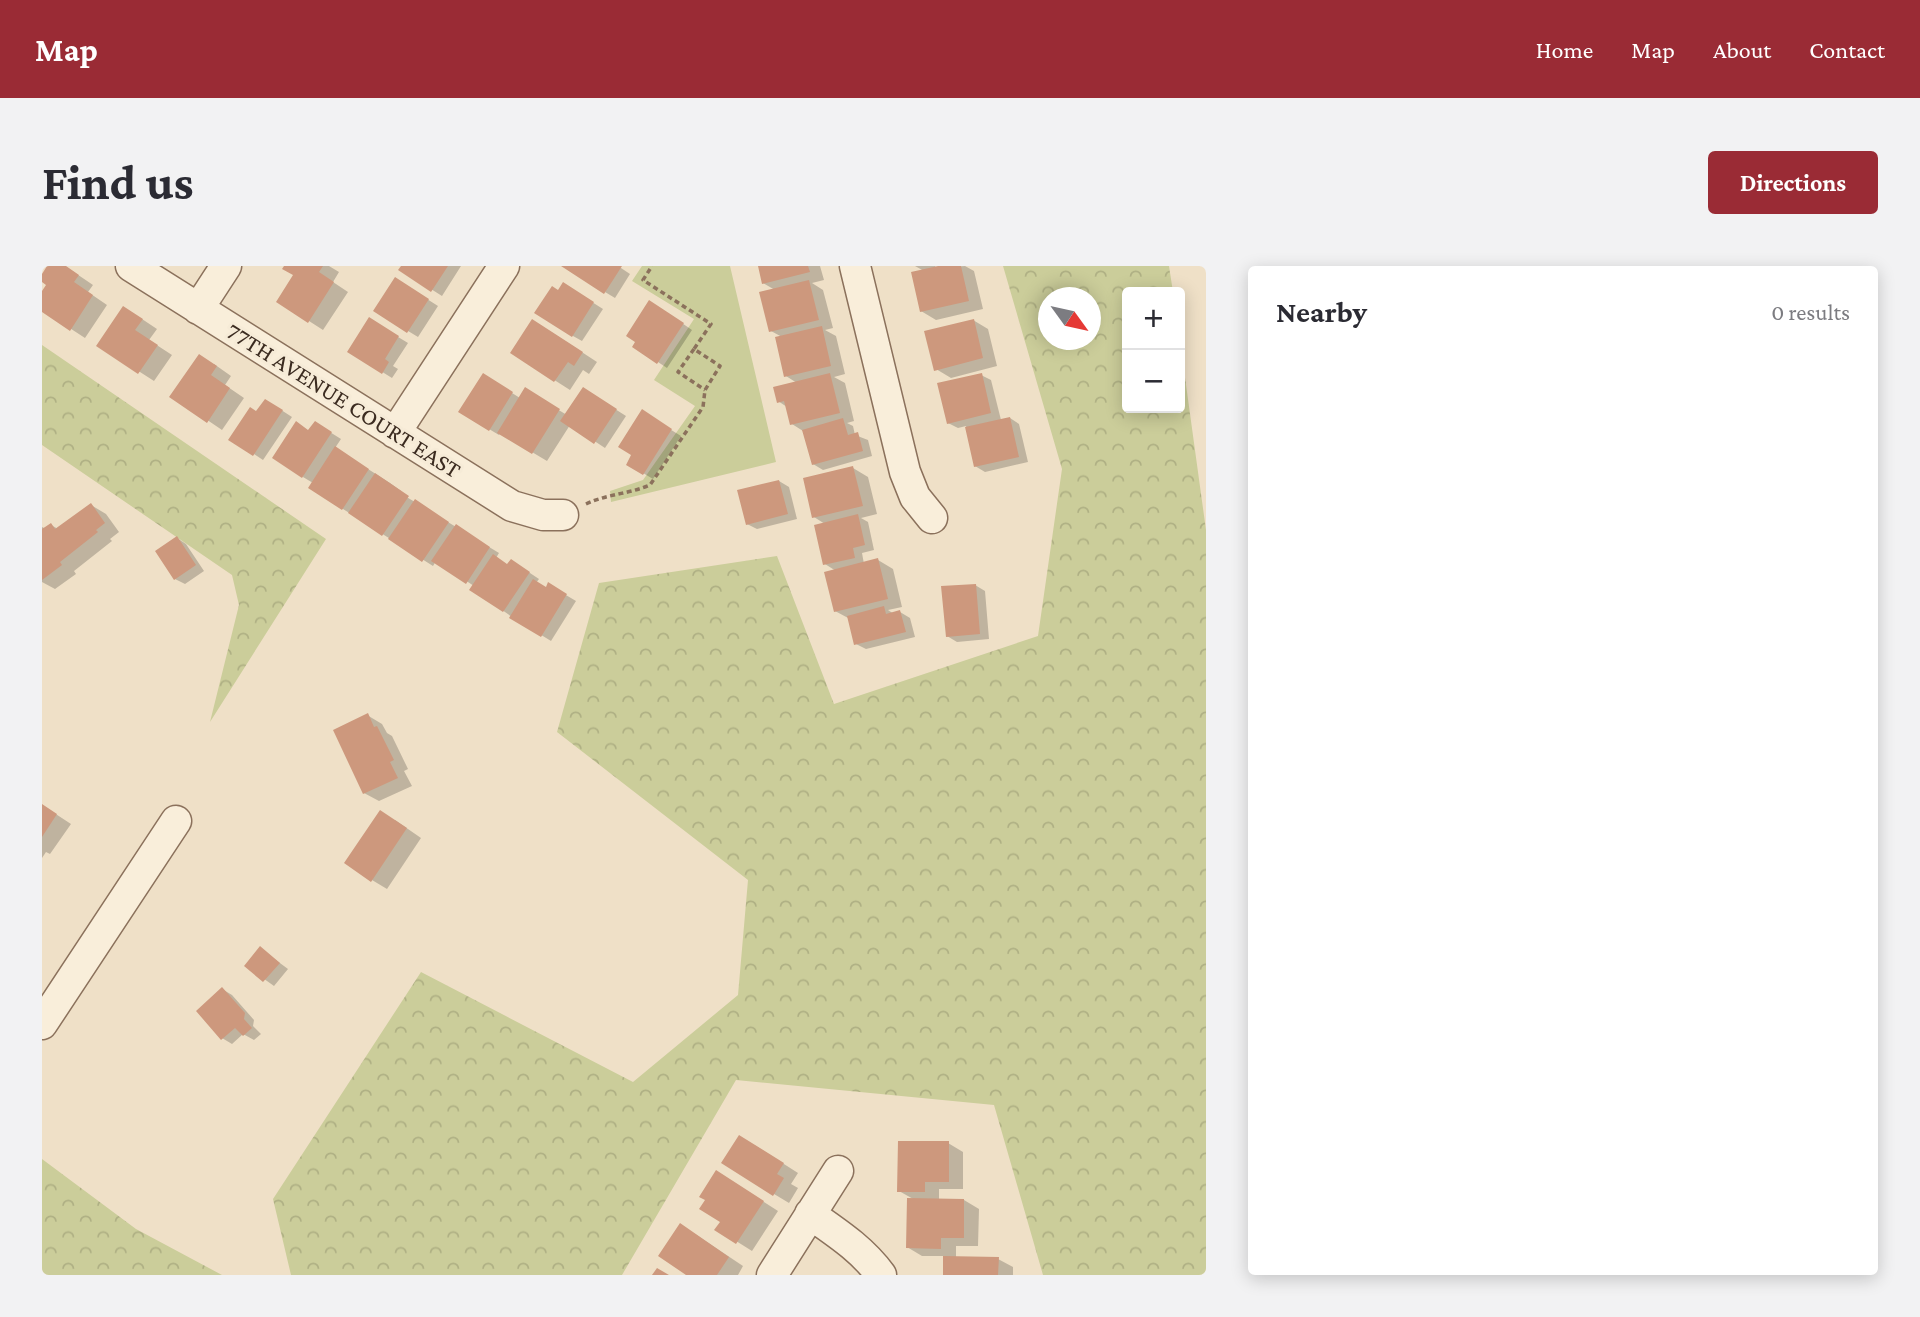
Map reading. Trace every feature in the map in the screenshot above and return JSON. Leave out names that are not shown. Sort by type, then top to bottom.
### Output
[{"type":"street","name":"77TH AVENUE COURT EAST","points":[[131,266],[512,506],[543,515],[563,515]]},
{"type":"street","points":[[198,309],[226,266]]},
{"type":"street","points":[[395,433],[504,266]]},
{"type":"street","points":[[855,266],[905,472],[915,497],[932,518]]},
{"type":"street","points":[[42,1024],[176,821]]},
{"type":"street","points":[[772,1275],[838,1171]]},
{"type":"street","points":[[810,1214],[850,1242],[869,1259],[881,1275]]},
{"type":"path","points":[[652,266],[643,280],[710,324],[678,372],[705,390]]},
{"type":"path","points":[[563,515],[601,496],[650,485],[703,407],[705,390],[720,366],[694,349]]},
{"type":"green space","points":[[642,266],[730,266],[776,462],[611,502],[610,491],[643,480],[695,406],[654,380],[694,319],[632,281]]},
{"type":"green space","points":[[1003,266],[1169,266],[1172,287],[1122,287],[1122,413],[1185,413],[1185,377],[1206,530],[1206,1275],[1043,1275],[994,1105],[736,1080],[622,1275],[291,1275],[273,1199],[421,972],[633,1082],[738,995],[748,880],[557,732],[599,583],[777,556],[834,704],[1038,636],[1062,469]]},
{"type":"green space","points":[[42,345],[326,539],[210,722],[239,605],[232,575],[42,445]]},
{"type":"green space","points":[[42,1159],[136,1229],[222,1275],[42,1275]]},
{"type":"building","points":[[47,266],[66,266],[79,275],[74,282],[93,295],[70,331],[42,312],[42,291],[46,285],[42,282],[42,274]]},
{"type":"building","points":[[284,266],[323,266],[319,272],[334,282],[308,323],[276,302],[293,275],[282,269]]},
{"type":"building","points":[[401,266],[448,266],[431,292],[398,270]]},
{"type":"building","points":[[561,266],[622,266],[604,294]]},
{"type":"building","points":[[758,266],[808,266],[810,272],[762,284]]},
{"type":"building","points":[[938,266],[961,266],[969,301],[920,312],[911,272]]},
{"type":"building","points":[[395,277],[429,299],[407,333],[373,311]]},
{"type":"building","points":[[809,280],[819,320],[769,332],[759,292]]},
{"type":"building","points":[[563,282],[594,302],[572,337],[534,313],[552,286],[558,290]]},
{"type":"building","points":[[649,300],[684,323],[657,364],[632,347],[635,342],[626,336]]},
{"type":"building","points":[[123,306],[143,319],[135,330],[158,345],[138,374],[96,346]]},
{"type":"building","points":[[369,317],[399,336],[385,359],[389,362],[382,374],[347,352]]},
{"type":"building","points":[[532,319],[583,352],[574,366],[568,362],[554,382],[510,353]]},
{"type":"building","points":[[974,319],[983,358],[934,371],[924,331]]},
{"type":"building","points":[[822,326],[831,366],[784,377],[775,337]]},
{"type":"building","points":[[199,354],[217,366],[211,375],[230,388],[207,423],[169,397]]},
{"type":"building","points":[[483,373],[513,392],[489,431],[458,412]]},
{"type":"building","points":[[830,373],[840,413],[790,425],[784,401],[777,403],[773,387]]},
{"type":"building","points":[[982,373],[991,413],[947,424],[937,383]]},
{"type":"building","points":[[525,387],[560,409],[532,454],[497,433]]},
{"type":"building","points":[[583,387],[617,409],[594,444],[560,421]]},
{"type":"building","points":[[265,399],[283,410],[253,456],[228,440],[250,407],[256,411]]},
{"type":"building","points":[[642,409],[672,429],[643,475],[626,465],[631,455],[618,447]]},
{"type":"building","points":[[1010,417],[1019,457],[974,467],[965,427]]},
{"type":"building","points":[[843,418],[848,435],[858,432],[863,451],[812,465],[802,430]]},
{"type":"building","points":[[296,421],[308,430],[315,421],[332,432],[302,478],[272,458]]},
{"type":"building","points":[[335,446],[369,469],[342,510],[308,488]]},
{"type":"building","points":[[853,466],[863,506],[812,518],[803,478]]},
{"type":"building","points":[[375,473],[409,496],[382,536],[348,513]]},
{"type":"building","points":[[779,480],[788,514],[746,525],[737,490]]},
{"type":"building","points":[[415,499],[449,522],[422,562],[388,539]]},
{"type":"building","points":[[91,503],[105,523],[96,530],[98,532],[60,562],[62,565],[42,580],[42,529],[51,523],[55,529]]},
{"type":"building","points":[[858,514],[865,545],[853,548],[855,558],[823,565],[814,525]]},
{"type":"building","points":[[456,524],[490,547],[466,584],[431,561]]},
{"type":"building","points":[[177,536],[196,565],[174,580],[155,551]]},
{"type":"building","points":[[493,554],[507,564],[511,559],[530,572],[503,612],[469,590]]},
{"type":"building","points":[[878,558],[888,599],[834,612],[824,572]]},
{"type":"building","points":[[533,579],[546,587],[548,582],[567,594],[541,637],[509,618]]},
{"type":"building","points":[[976,584],[980,634],[946,637],[941,586]]},
{"type":"building","points":[[884,606],[886,614],[900,610],[906,632],[854,645],[847,616]]},
{"type":"building","points":[[368,713],[394,760],[390,762],[398,778],[363,794],[333,730]]},
{"type":"building","points":[[42,804],[57,814],[42,837]]},
{"type":"building","points":[[380,810],[407,828],[371,882],[344,863]]},
{"type":"building","points":[[260,946],[280,963],[263,982],[244,966]]},
{"type":"building","points":[[222,987],[245,1013],[244,1019],[252,1028],[243,1036],[235,1028],[221,1040],[196,1011]]},
{"type":"building","points":[[739,1135],[784,1163],[777,1174],[784,1178],[773,1196],[721,1163]]},
{"type":"building","points":[[898,1141],[949,1141],[949,1182],[925,1182],[925,1192],[897,1192]]},
{"type":"building","points":[[716,1170],[764,1201],[736,1244],[714,1230],[720,1222],[699,1209],[705,1200],[699,1197]]},
{"type":"building","points":[[907,1198],[964,1199],[964,1238],[941,1238],[941,1249],[906,1248]]},
{"type":"building","points":[[680,1223],[729,1257],[717,1275],[686,1275],[658,1256]]},
{"type":"building","points":[[943,1256],[999,1257],[998,1275],[943,1275]]},
{"type":"building","points":[[657,1268],[669,1275],[652,1275]]}]
